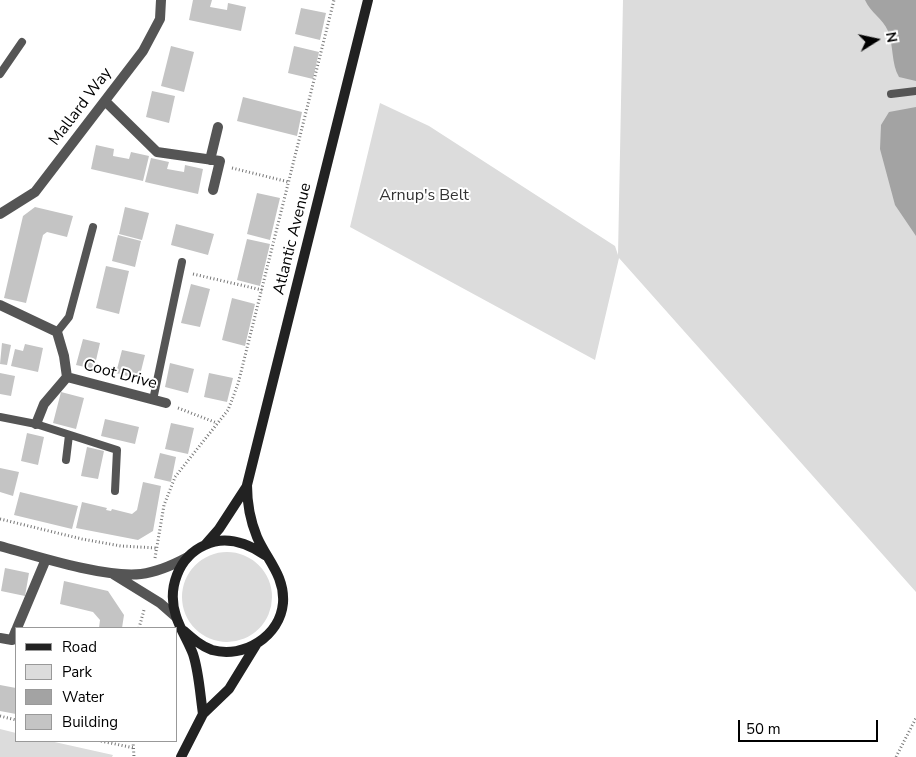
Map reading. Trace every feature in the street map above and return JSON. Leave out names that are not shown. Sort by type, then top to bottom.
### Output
[{"type":"street","name":"Mallard Way","points":[[0,212],[35,192],[143,52],[160,19],[161,0]]},
{"type":"street","name":"Atlantic Avenue","points":[[181,757],[203,714],[229,689],[257,644],[276,624],[283,605],[283,587],[277,570],[266,556],[256,536],[247,507],[247,485],[368,0]]},
{"type":"street","points":[[105,101],[156,152],[215,163]]},
{"type":"street","points":[[213,190],[218,127]]},
{"type":"street","points":[[0,305],[57,332]]},
{"type":"street","name":"Coot Drive","points":[[36,424],[44,404],[67,376],[64,356],[57,332]]},
{"type":"street","name":"Coot Drive","points":[[67,376],[166,403]]},
{"type":"street","name":"Atlantic Avenue","points":[[203,714],[194,656],[176,617],[172,603],[173,585],[181,565],[188,557],[205,545],[230,514],[247,485]]},
{"type":"street","name":"Atlantic Avenue","points":[[205,545],[234,541],[250,545],[266,556]]},
{"type":"street","points":[[0,546],[46,559],[110,572],[140,574],[168,568],[188,557]]},
{"type":"street","points":[[19,627],[46,559]]},
{"type":"street","points":[[110,572],[160,603],[176,617]]},
{"type":"street","name":"Atlantic Avenue","points":[[184,631],[197,643],[213,650],[230,652],[257,644]]},
{"type":"street","points":[[0,638],[15,635]]},
{"type":"lane","points":[[0,74],[22,42]]},
{"type":"lane","points":[[890,94],[916,91]]},
{"type":"lane","points":[[57,332],[70,317],[93,227]]},
{"type":"lane","points":[[153,400],[182,262]]},
{"type":"lane","points":[[0,417],[36,424],[117,450],[115,491]]},
{"type":"lane","points":[[66,460],[69,435]]},
{"type":"path","points":[[155,561],[164,505],[175,476],[228,410],[238,384],[334,0]]},
{"type":"path","points":[[215,163],[289,182]]},
{"type":"path","points":[[180,271],[262,290]]},
{"type":"path","points":[[166,403],[217,423]]},
{"type":"path","points":[[0,518],[101,542],[156,548]]},
{"type":"path","points":[[139,627],[146,606]]},
{"type":"path","points":[[0,716],[15,720]]},
{"type":"path","points":[[896,757],[916,718]]},
{"type":"path","points":[[106,742],[134,748]]},
{"type":"path","points":[[133,742],[134,757]]},
{"type":"green space","name":"Arnup's Belt","points":[[623,0],[916,0],[916,592],[619,258],[595,360],[350,227],[380,103],[429,126],[615,246],[618,255]]},
{"type":"green space","points":[[227,552],[244,556],[259,565],[268,580],[272,597],[268,614],[259,629],[244,638],[227,642],[210,638],[195,629],[186,614],[182,597],[186,580],[195,565],[210,556]]},
{"type":"green space","points":[[0,729],[15,733],[15,742],[54,742],[113,755],[112,757],[0,757]]},
{"type":"water","points":[[865,0],[916,0],[916,81],[899,77],[896,72],[888,31]]},
{"type":"water","points":[[916,107],[916,236],[895,205],[880,149],[881,125],[889,112]]},
{"type":"building","points":[[193,0],[212,0],[210,7],[227,10],[228,3],[246,7],[241,31],[189,20]]},
{"type":"building","points":[[301,8],[326,13],[320,40],[295,34]]},
{"type":"building","points":[[171,46],[194,52],[184,92],[161,86]]},
{"type":"building","points":[[294,46],[319,52],[313,79],[288,73]]},
{"type":"building","points":[[152,91],[175,96],[169,123],[146,117]]},
{"type":"building","points":[[243,97],[302,112],[297,136],[237,121]]},
{"type":"building","points":[[96,145],[114,149],[113,156],[129,159],[131,152],[149,156],[143,181],[91,169]]},
{"type":"building","points":[[151,158],[169,162],[167,169],[184,172],[185,165],[203,169],[198,194],[145,182]]},
{"type":"building","points":[[257,193],[280,198],[270,240],[247,234]]},
{"type":"building","points":[[35,207],[73,216],[67,237],[47,232],[43,235],[26,303],[4,298],[23,216]]},
{"type":"building","points":[[125,207],[149,213],[142,240],[119,234]]},
{"type":"building","points":[[176,224],[214,234],[208,255],[171,245]]},
{"type":"building","points":[[118,235],[141,241],[135,267],[112,261]]},
{"type":"building","points":[[247,239],[270,244],[260,286],[237,280]]},
{"type":"building","points":[[106,266],[129,271],[119,314],[96,308]]},
{"type":"building","points":[[191,284],[210,289],[200,327],[181,323]]},
{"type":"building","points":[[232,298],[255,304],[245,346],[222,340]]},
{"type":"building","points":[[83,339],[100,343],[94,369],[76,365]]},
{"type":"building","points":[[2,343],[11,345],[7,365],[0,364]]},
{"type":"building","points":[[25,344],[43,348],[38,372],[11,366],[15,349],[23,351]]},
{"type":"building","points":[[122,350],[145,355],[139,379],[116,373]]},
{"type":"building","points":[[170,363],[194,369],[188,393],[165,387]]},
{"type":"building","points":[[0,373],[15,376],[11,396],[0,394]]},
{"type":"building","points":[[209,373],[233,378],[227,402],[204,397]]},
{"type":"building","points":[[61,392],[84,398],[76,429],[53,423]]},
{"type":"building","points":[[105,419],[139,427],[135,444],[101,436]]},
{"type":"building","points":[[171,423],[194,428],[188,454],[165,449]]},
{"type":"building","points":[[27,433],[44,437],[38,465],[21,461]]},
{"type":"building","points":[[87,447],[104,451],[98,479],[81,476]]},
{"type":"building","points":[[160,453],[176,457],[171,482],[154,478]]},
{"type":"building","points":[[0,468],[19,472],[13,496],[0,492]]},
{"type":"building","points":[[143,482],[161,486],[153,531],[138,540],[76,528],[82,502],[107,508],[106,510],[111,511],[112,509],[132,514],[137,510]]},
{"type":"building","points":[[20,492],[78,506],[72,529],[14,515]]},
{"type":"building","points":[[5,568],[29,573],[25,596],[1,591]]},
{"type":"building","points":[[64,581],[108,591],[124,615],[122,627],[99,627],[100,620],[93,612],[60,604]]},
{"type":"building","points":[[0,685],[15,688],[15,714],[0,711]]}]
